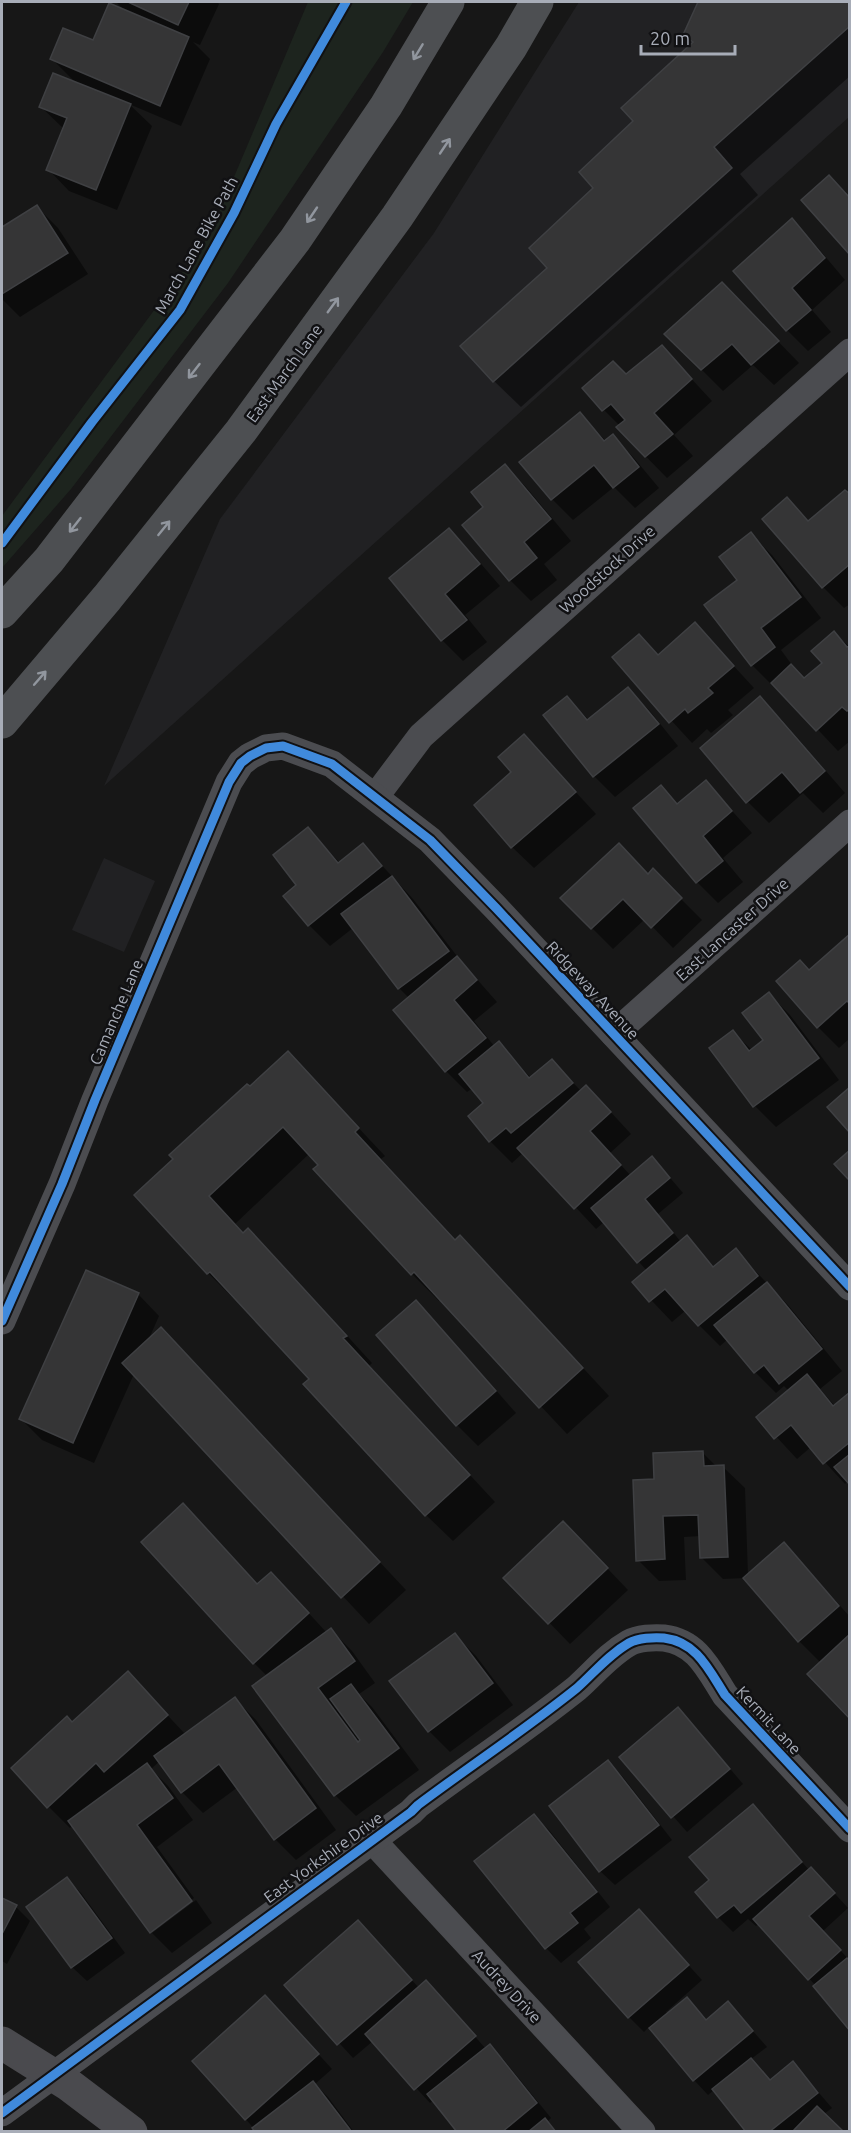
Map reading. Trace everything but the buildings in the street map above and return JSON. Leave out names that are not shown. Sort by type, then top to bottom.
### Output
[{"type":"main road","points":[[2,612],[56,551],[295,240],[386,106],[447,2]]},
{"type":"main road","name":"East March Lane","points":[[2,722],[108,598],[241,431],[397,217],[511,47],[537,2]]},
{"type":"street","name":"Woodstock Drive","points":[[376,796],[421,735],[849,352]]},
{"type":"street","name":"Camanche Lane","points":[[2,1321],[62,1184],[229,782],[241,763],[250,756],[266,748],[282,746],[288,748]]},
{"type":"street","name":"Ridgeway Avenue","points":[[288,748],[332,764],[430,840],[849,1287]]},
{"type":"street","name":"East Lancaster Drive","points":[[614,1034],[849,823]]},
{"type":"street","name":"Kermit Lane","points":[[666,1638],[692,1647],[725,1695],[849,1829]]},
{"type":"street","name":"East Yorkshire Drive","points":[[2,2113],[577,1687],[609,1656],[631,1641],[666,1638]]},
{"type":"street","name":"Audrey Drive","points":[[372,1840],[642,2132]]},
{"type":"street","points":[[2,2043],[116,2119],[131,2132]]},
{"type":"shaded area","points":[[308,2],[413,2],[383,52],[228,283],[71,489],[2,568],[2,516],[209,236]]},
{"type":"shaded area","points":[[579,2],[849,2],[849,117],[104,786],[220,519],[434,233]]},
{"type":"shaded area","points":[[104,858],[155,881],[124,952],[72,930]]},
{"type":"cycle path","name":"March Lane Bike Path","points":[[2,543],[92,422],[180,310],[234,213],[276,124],[346,2]]},
{"type":"cycle path","points":[[2,1321],[62,1184],[229,782],[241,763],[250,756],[266,748],[283,746],[332,764],[430,840],[850,1287]]},
{"type":"cycle path","points":[[2,2113],[538,1718],[577,1688],[614,1653],[633,1641],[664,1638],[685,1645],[694,1651],[725,1695],[850,1829]]}]
